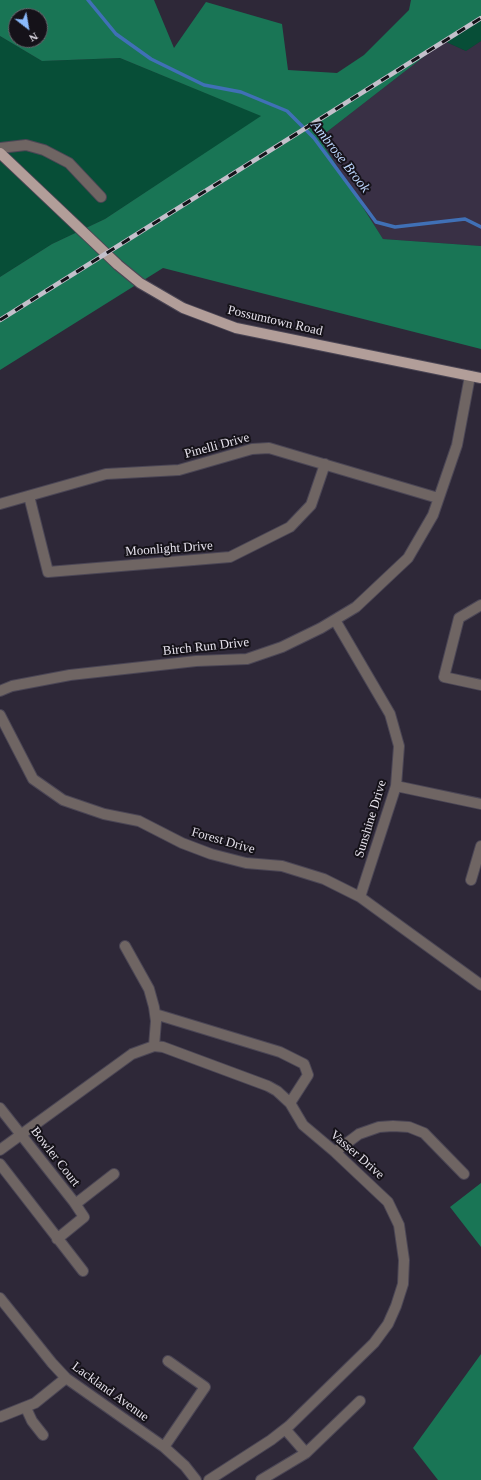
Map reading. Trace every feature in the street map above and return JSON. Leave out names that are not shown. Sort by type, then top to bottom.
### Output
[{"type":"main road","name":"Possumtown Road","points":[[0,153],[140,284],[184,308],[236,328],[481,378]]},
{"type":"street","points":[[0,148],[26,145],[44,150],[69,163],[101,197]]},
{"type":"street","name":"Birch Run Drive","points":[[0,691],[12,686],[70,675],[196,661],[247,659],[282,647],[335,620],[356,607],[408,558],[433,515],[457,445],[470,376]]},
{"type":"street","name":"Pinelli Drive","points":[[0,504],[106,474],[179,470],[252,449],[269,448],[438,498]]},
{"type":"street","name":"Moonlight Drive","points":[[29,496],[48,572],[230,557],[290,527],[311,505],[325,464]]},
{"type":"street","points":[[481,605],[459,618],[444,677],[481,685]]},
{"type":"street","name":"Sunshine Drive","points":[[335,620],[390,714],[399,746],[396,786],[360,897]]},
{"type":"street","name":"Forest Drive","points":[[0,715],[33,778],[63,800],[104,814],[139,821],[182,843],[212,854],[246,863],[282,866],[324,879],[360,897],[481,986]]},
{"type":"street","points":[[396,786],[481,804]]},
{"type":"street","points":[[471,880],[481,846]]},
{"type":"street","points":[[0,1150],[132,1054],[154,1046],[155,1014],[149,989],[125,946]]},
{"type":"street","points":[[155,1014],[280,1052],[304,1064],[308,1075],[290,1103]]},
{"type":"street","name":"Vasser Drive","points":[[154,1046],[163,1047],[268,1086],[277,1091],[290,1103],[303,1125],[335,1152],[388,1202],[398,1225],[402,1240],[404,1260],[403,1284],[388,1324],[374,1343],[285,1429],[208,1480]]},
{"type":"street","name":"Bowler Court","points":[[0,1108],[74,1202],[78,1202],[114,1174]]},
{"type":"street","points":[[335,1152],[359,1134],[393,1126],[409,1127],[424,1133],[464,1174]]},
{"type":"street","points":[[0,1164],[82,1271]]},
{"type":"street","points":[[57,1239],[84,1217],[74,1202]]},
{"type":"street","name":"Lackland Avenue","points":[[1,1301],[66,1378],[164,1447],[185,1466],[196,1480]]},
{"type":"street","points":[[164,1447],[205,1387],[168,1361]]},
{"type":"street","points":[[0,1417],[26,1408],[35,1403],[66,1378]]},
{"type":"street","points":[[261,1480],[306,1453],[360,1401]]},
{"type":"street","points":[[26,1408],[32,1421],[43,1435]]},
{"type":"street","points":[[285,1429],[306,1453]]},
{"type":"shaded area","points":[[444,41],[466,51],[481,41],[481,246],[383,239],[319,138]]},
{"type":"green space","points":[[0,0],[154,0],[174,48],[206,2],[282,24],[288,70],[337,73],[364,55],[409,10],[411,0],[481,0],[481,17],[444,41],[319,138],[383,239],[481,246],[481,349],[163,268],[0,370],[0,277],[52,244],[105,219],[261,116],[120,58],[42,61],[20,48],[48,48],[48,8],[8,8],[8,41],[0,36]]},
{"type":"green space","points":[[481,17],[481,41],[466,51],[444,41]]},
{"type":"green space","points":[[0,36],[8,41],[8,48],[20,48],[42,61],[120,58],[262,116],[105,219],[52,244],[0,277]]},
{"type":"green space","points":[[481,1183],[481,1247],[450,1207]]},
{"type":"green space","points":[[481,1354],[481,1480],[438,1480],[413,1448]]},
{"type":"waterway","name":"Ambrose Brook","points":[[88,0],[116,34],[151,59],[204,85],[241,92],[287,111],[314,138],[376,222],[395,227],[465,219],[481,227]]},
{"type":"railway","points":[[0,320],[481,18]]}]
